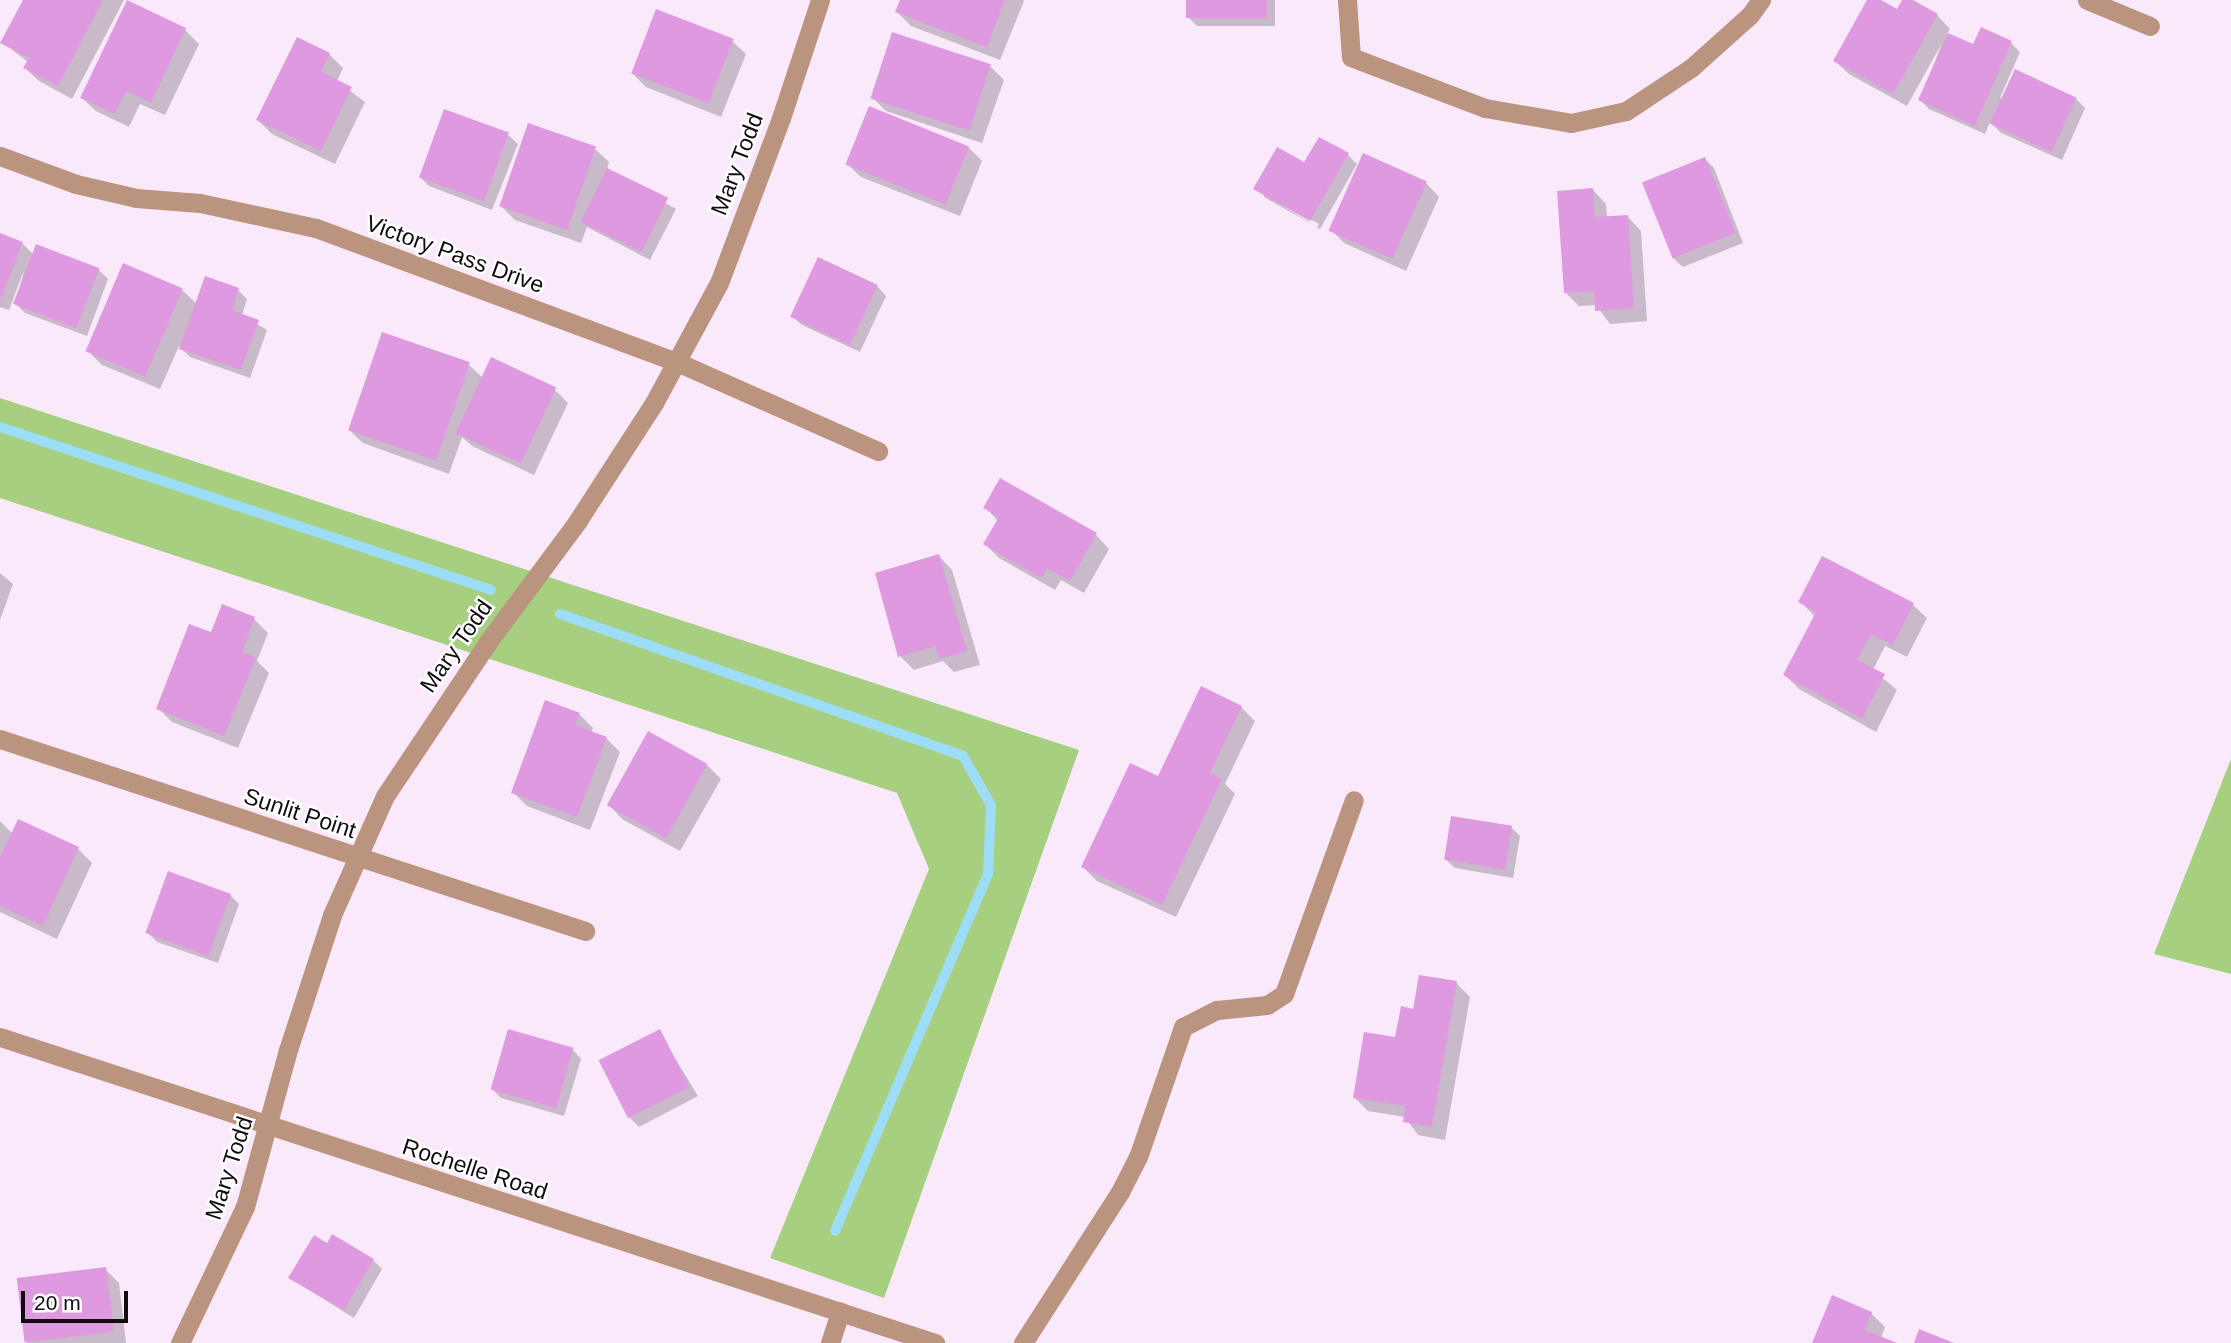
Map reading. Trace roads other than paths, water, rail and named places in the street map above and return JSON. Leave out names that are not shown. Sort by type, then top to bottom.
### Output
[{"type":"street","name":"Mary Todd","points":[[184,1341],[239,1220],[269,1128],[288,1050],[332,915],[385,796],[422,738],[577,522],[677,362],[719,283],[781,118],[820,0]]},
{"type":"street","points":[[1347,0],[1351,57],[1485,108],[1571,123],[1626,111],[1691,68],[1761,0]]},
{"type":"street","points":[[2087,0],[2150,26]]},
{"type":"street","name":"Victory Pass Drive","points":[[0,156],[76,184],[136,198],[200,203],[316,228],[677,362],[878,451]]},
{"type":"street","name":"Sunlit Point","points":[[0,739],[585,931]]},
{"type":"street","points":[[1023,1343],[1121,1192],[1138,1157],[1183,1027],[1217,1010],[1267,1005],[1284,994],[1354,800]]},
{"type":"street","name":"Rochelle Road","points":[[0,1037],[269,1128],[935,1343]]},
{"type":"street","points":[[831,1343],[839,1312]]},
{"type":"waterway","points":[[0,427],[491,590]]},
{"type":"waterway","points":[[560,614],[963,756],[991,805],[988,874],[835,1231]]}]
